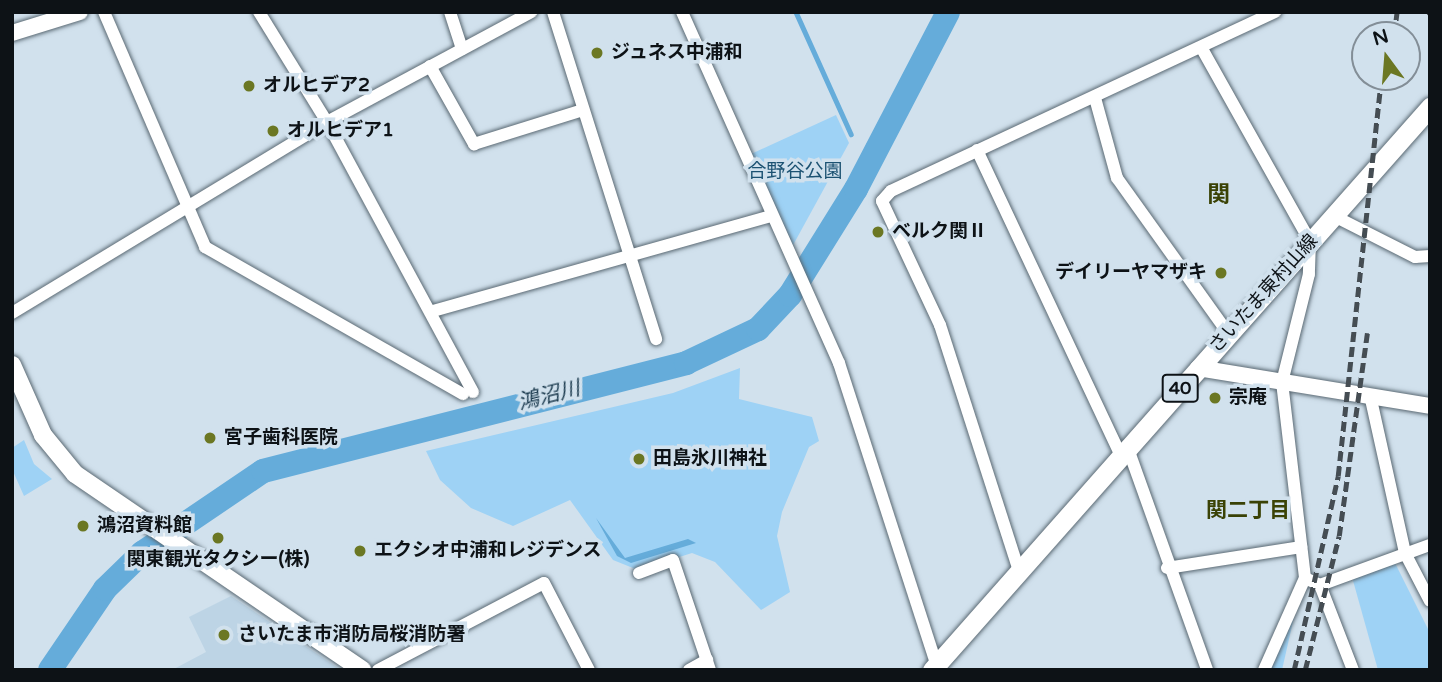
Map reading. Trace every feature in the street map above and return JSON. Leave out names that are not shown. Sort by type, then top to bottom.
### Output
[{"type":"main road","name":"さいたま東村山線","points":[[935,668],[1123,450],[1430,107]]},
{"type":"main road","points":[[12,365],[57,454],[147,528],[362,670]]},
{"type":"street","points":[[12,33],[80,12]]},
{"type":"street","points":[[104,12],[205,247],[468,393],[433,311],[327,122],[259,12]]},
{"type":"street","points":[[450,12],[462,49]]},
{"type":"street","points":[[12,313],[327,122],[531,12]]},
{"type":"street","points":[[553,12],[656,339]]},
{"type":"street","points":[[682,12],[772,216],[814,301],[935,668]]},
{"type":"street","points":[[1019,571],[940,325],[882,201],[891,191],[1275,12]]},
{"type":"street","points":[[1200,47],[1310,241],[1310,274],[1282,382],[1305,578],[1264,670]]},
{"type":"street","points":[[430,66],[474,144],[583,110]]},
{"type":"street","points":[[1095,98],[1117,178],[1228,333]]},
{"type":"street","points":[[977,150],[1123,450],[1207,670]]},
{"type":"street","points":[[433,311],[772,216]]},
{"type":"street","points":[[1334,216],[1415,257],[1430,256]]},
{"type":"street","points":[[1198,368],[1430,406]]},
{"type":"street","points":[[1370,395],[1405,553],[1430,601]]},
{"type":"street","points":[[1320,585],[1430,545]]},
{"type":"street","points":[[1167,568],[1301,547]]},
{"type":"street","points":[[639,573],[673,560],[709,665],[689,670]]},
{"type":"street","points":[[1305,578],[1320,585],[1353,670]]},
{"type":"street","points":[[379,670],[544,583],[589,670]]},
{"type":"shaded area","points":[[596,518],[625,558],[688,539],[696,543],[631,563],[617,556]]},
{"type":"shaded area","points":[[231,596],[338,668],[172,670],[206,652],[189,617]]},
{"type":"green space","name":"合野谷公園","points":[[836,115],[849,143],[792,247],[751,154]]},
{"type":"green space","points":[[740,368],[739,399],[812,417],[819,441],[809,447],[782,512],[777,536],[790,592],[761,610],[715,562],[692,553],[638,570],[613,560],[570,500],[513,526],[471,508],[440,480],[426,451],[673,393]]},
{"type":"green space","points":[[24,440],[34,464],[52,479],[24,496],[12,469],[12,448]]},
{"type":"green space","points":[[1394,561],[1430,633],[1430,670],[1378,670],[1352,577]]},
{"type":"green space","points":[[1294,617],[1282,670],[1268,670]]},
{"type":"waterway","points":[[796,12],[851,134]]},
{"type":"waterway","name":"鴻沼川","points":[[50,670],[105,589],[142,553],[263,471],[686,363],[758,329],[790,295],[856,189],[948,12]]},
{"type":"waterway","points":[[869,144],[873,155]]},
{"type":"railway","points":[[1396,21],[1397,12]]},
{"type":"railway","points":[[1294,670],[1338,476],[1379,91]]},
{"type":"railway","points":[[1305,670],[1339,536],[1367,333]]},
{"type":"place","name":"ジュネス中浦和","points":[[597,53]]},
{"type":"place","name":"オルヒデア2","points":[[249,86]]},
{"type":"place","name":"オルヒデア1","points":[[273,131]]},
{"type":"place","name":"ベルク関Ⅱ","points":[[878,232]]},
{"type":"place","name":"デイリーヤマザキ","points":[[1221,273]]},
{"type":"place","name":"宗庵","points":[[1215,398]]},
{"type":"place","name":"宮子歯科医院","points":[[210,438]]},
{"type":"place","name":"田島氷川神社","points":[[639,459]]},
{"type":"place","name":"鴻沼資料館","points":[[83,526]]},
{"type":"place","name":"関東観光タクシー(株)","points":[[218,538]]},
{"type":"place","name":"エクシオ中浦和レジデンス","points":[[360,551]]},
{"type":"place","name":"さいたま市消防局桜消防署","points":[[224,635]]},
{"type":"district","name":"関","points":[[1219,195]]},
{"type":"district","name":"関二丁目","points":[[1248,511]]}]
